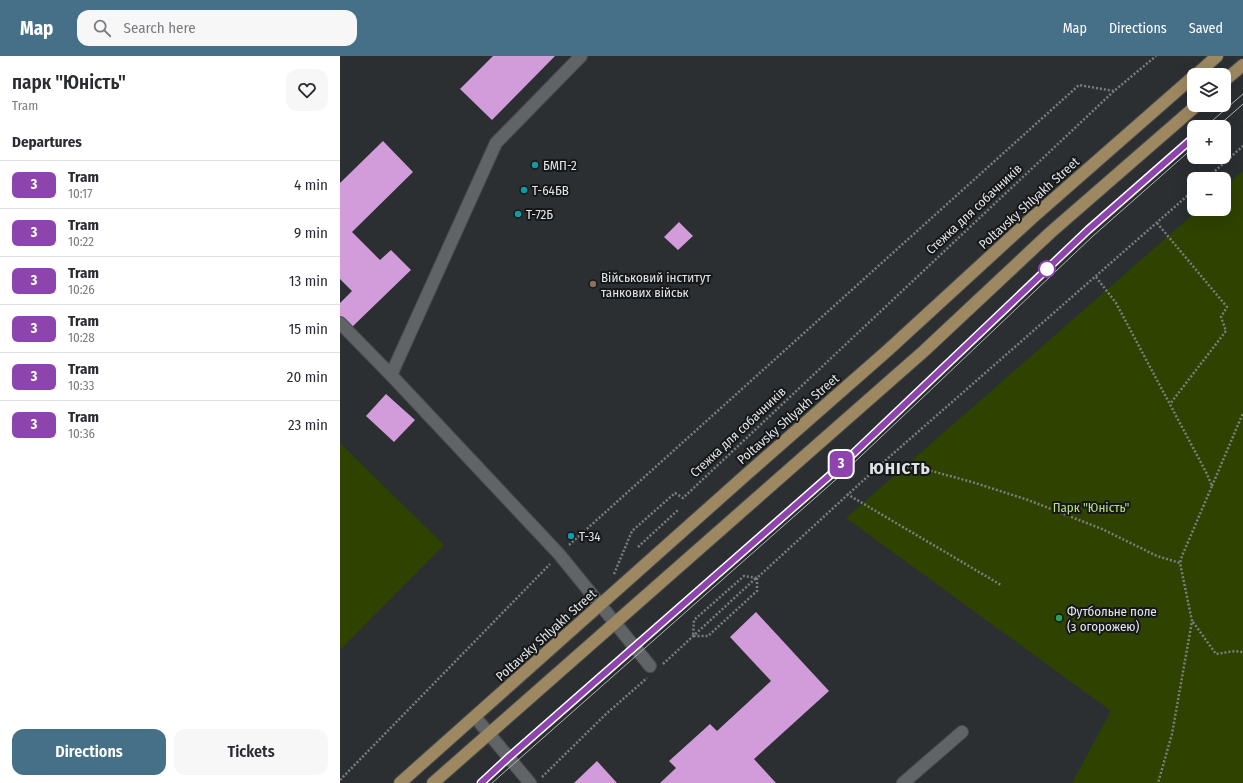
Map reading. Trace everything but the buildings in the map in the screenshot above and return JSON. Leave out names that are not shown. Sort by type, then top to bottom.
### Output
[{"type":"main road","name":"Poltavsky Shlyakh Street","points":[[1204,68],[1217,56]]},
{"type":"main road","points":[[1231,75],[1243,65]]},
{"type":"main road","name":"Poltavsky Shlyakh Street","points":[[400,783],[887,351],[1032,218],[1187,83]]},
{"type":"main road","points":[[433,783],[924,351],[1051,232],[1190,112]]},
{"type":"street","points":[[392,375],[496,143],[581,56]]},
{"type":"street","points":[[340,323],[392,375],[559,554],[650,666]]},
{"type":"street","points":[[475,717],[527,782]]},
{"type":"street","points":[[903,783],[962,732]]},
{"type":"path","points":[[340,780],[559,554],[1079,85],[1114,91],[1156,56]]},
{"type":"path","name":"Стежка для собачників","points":[[612,579],[632,531],[675,493],[683,498],[1114,91]]},
{"type":"path","points":[[1214,172],[1243,146]]},
{"type":"path","points":[[706,624],[847,494],[1187,196]]},
{"type":"path","points":[[1157,223],[1227,307],[1221,317],[1226,330],[1169,404]]},
{"type":"path","points":[[1096,277],[1116,303],[1212,486]]},
{"type":"path","points":[[1158,783],[1172,734],[1192,621],[1180,563],[1243,413]]},
{"type":"path","points":[[879,466],[900,466],[924,469],[972,482],[1028,500],[1102,529],[1157,556],[1180,563]]},
{"type":"path","points":[[847,494],[1001,585]]},
{"type":"path","points":[[638,547],[678,510]]},
{"type":"path","points":[[744,576],[757,578],[757,591],[708,636],[693,636],[694,620],[744,576]]},
{"type":"path","points":[[1192,621],[1216,654],[1235,651],[1243,652]]},
{"type":"path","points":[[541,778],[606,714]]},
{"type":"green space","name":"Парк \"Юність\"","points":[[1243,171],[1243,783],[1072,783],[1111,711],[846,518],[1191,216],[1231,216],[1231,181]]},
{"type":"green space","points":[[340,443],[444,545],[340,650]]},
{"type":"tram line","points":[[1213,120],[1243,94]]},
{"type":"tram line","points":[[1225,120],[1243,104]]},
{"type":"tram line","points":[[481,783],[835,470],[1088,230],[1187,143]]},
{"type":"tram line","name":"3","points":[[481,783],[836,470],[1088,230],[1187,143]]},
{"type":"tram line","points":[[492,783],[841,475],[1093,236],[1187,153]]},
{"type":"place","name":"БМП-2","points":[[535,165]]},
{"type":"place","name":"Т-64БВ","points":[[524,190]]},
{"type":"place","name":"Т-72Б","points":[[518,214]]},
{"type":"place","name":"Військовий інститут танкових військ","points":[[593,284]]},
{"type":"place","name":"T-34","points":[[571,536]]},
{"type":"place","name":"Футбольне поле (з огорожею)","points":[[1059,618]]},
{"type":"district","name":"ЮНІСТЬ","points":[[900,468]]}]
